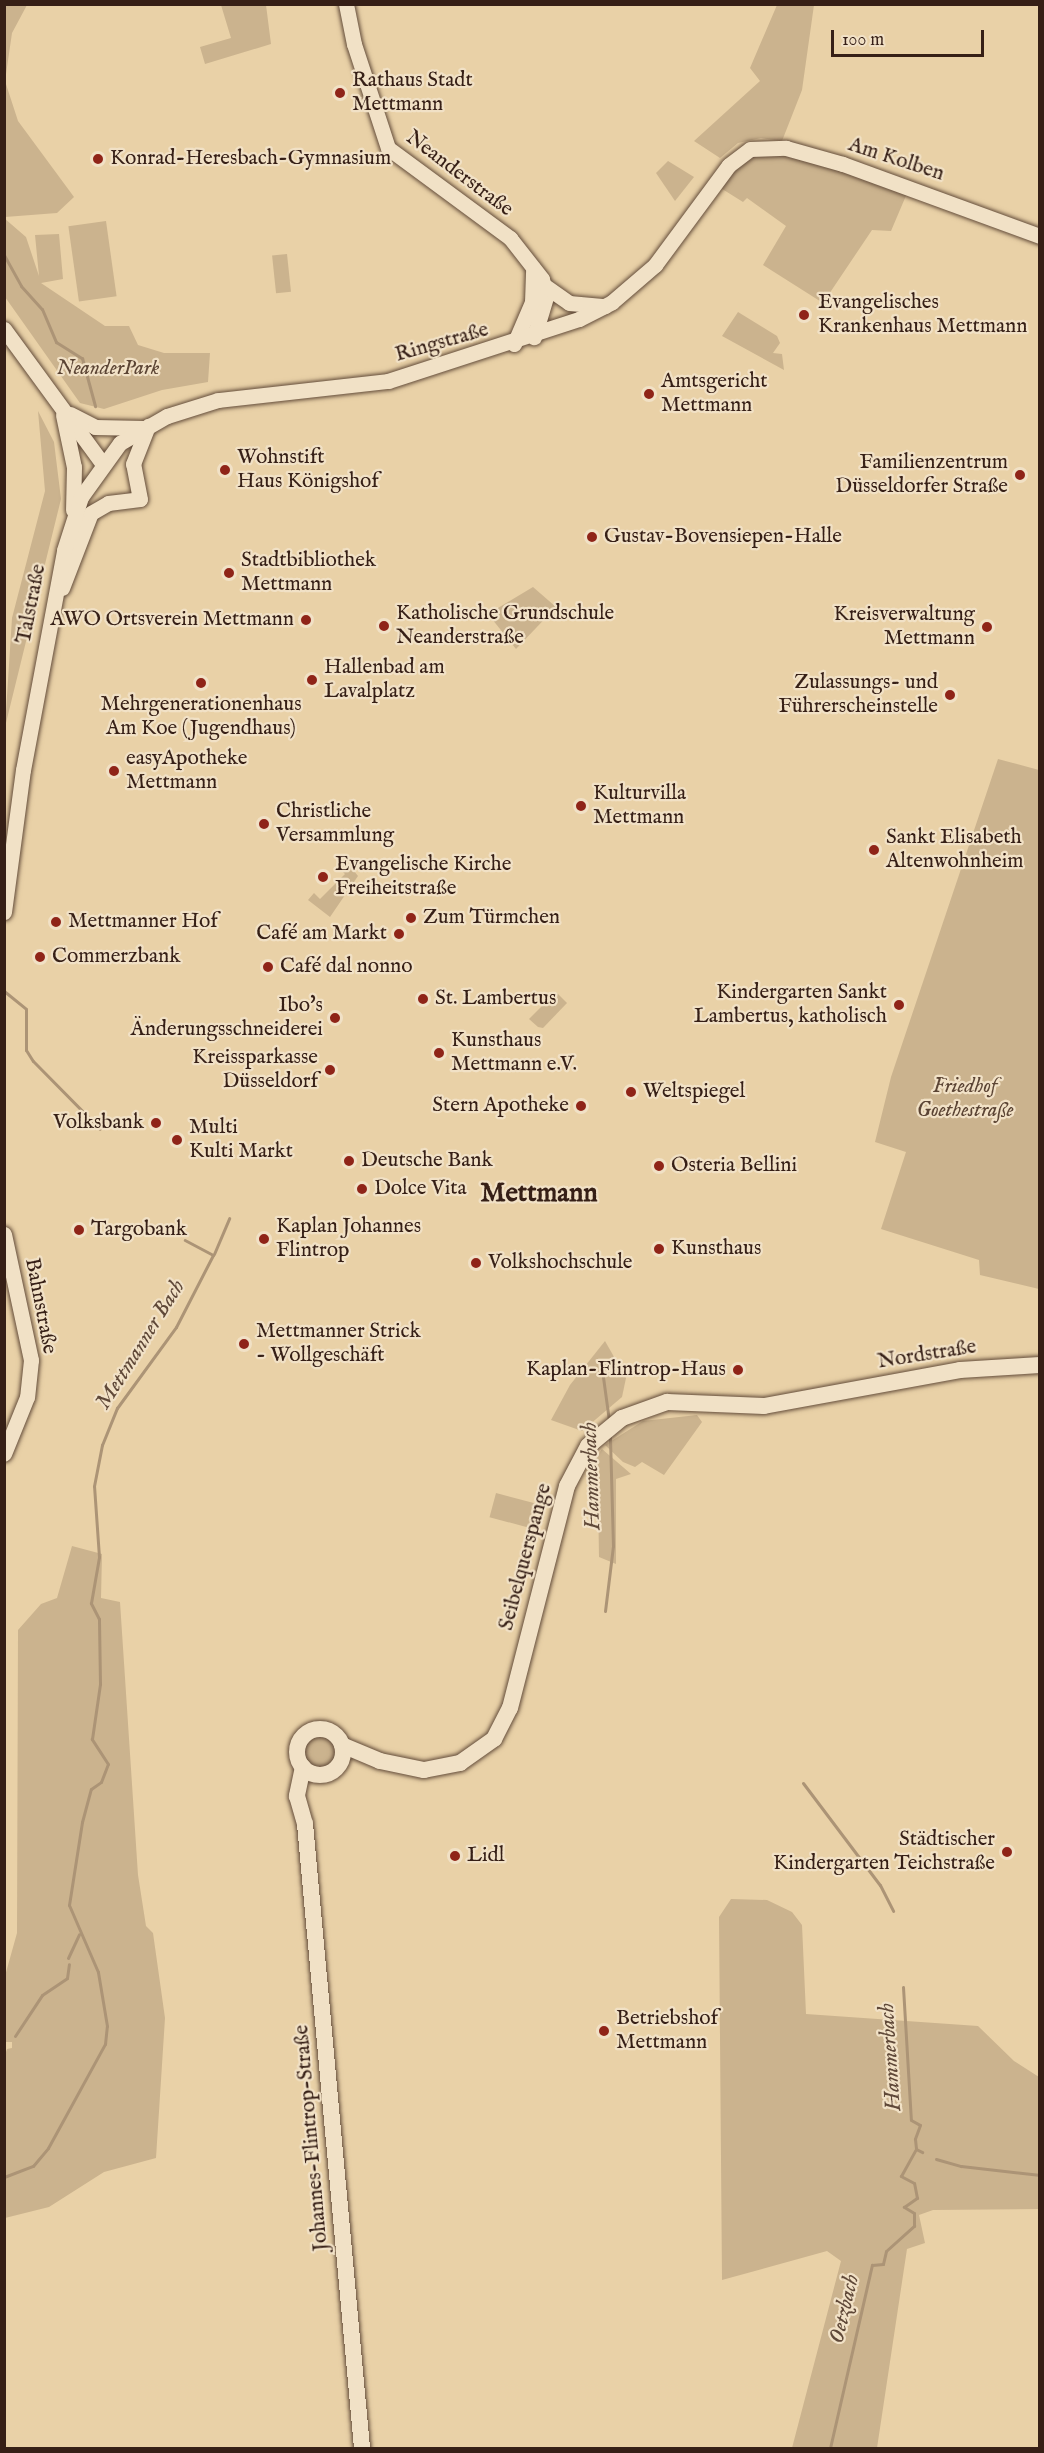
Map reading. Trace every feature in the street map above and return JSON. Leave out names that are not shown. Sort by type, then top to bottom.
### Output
[{"type":"main road","name":"Nordstraße","points":[[648,1406],[680,1401],[764,1406],[960,1370],[1040,1365]]},
{"type":"main road","name":"Seibelquerspange","points":[[342,1753],[434,1769],[460,1763],[486,1748],[502,1726],[571,1476],[590,1444],[622,1418],[648,1406]]},
{"type":"main road","name":"Johannes-Flintrop-Straße","points":[[342,1753],[331,1732],[310,1731],[297,1749],[310,1771],[297,1797],[305,1824],[362,2448]]},
{"type":"main road","points":[[310,1771],[329,1773],[342,1753]]},
{"type":"street","name":"Neanderstraße","points":[[346,4],[354,44],[388,148],[510,238],[532,265],[544,286]]},
{"type":"street","name":"Am Kolben","points":[[736,158],[762,147],[796,150],[939,196],[1040,236]]},
{"type":"street","name":"Ringstraße","points":[[102,463],[120,443],[146,427],[218,400],[379,382],[514,344],[605,306],[668,251],[736,158]]},
{"type":"street","points":[[514,344],[532,303],[532,265]]},
{"type":"street","points":[[544,286],[569,303],[605,306]]},
{"type":"street","points":[[534,337],[545,305],[544,286]]},
{"type":"street","name":"Talstraße","points":[[4,329],[102,463],[72,519]]},
{"type":"street","name":"Talstraße","points":[[62,409],[95,427],[146,427]]},
{"type":"street","name":"Talstraße","points":[[4,912],[19,794],[52,607],[72,519],[74,466],[62,409]]},
{"type":"street","points":[[52,607],[91,513],[108,503],[140,499],[133,464],[146,427]]},
{"type":"street","name":"Bahnstraße","points":[[4,1234],[31,1360],[27,1397],[4,1454]]},
{"type":"green space","points":[[4,5],[27,5],[12,33],[5,81],[18,121],[74,197],[57,213],[5,217]]},
{"type":"green space","points":[[221,5],[266,5],[271,44],[205,64],[200,47],[231,38]]},
{"type":"green space","points":[[777,5],[814,5],[802,90],[782,141],[761,138],[738,143],[720,158],[694,141],[760,81],[750,68]]},
{"type":"green space","points":[[766,151],[785,152],[908,191],[891,231],[872,230],[823,303],[763,265],[786,226],[747,198],[743,202],[719,187],[744,158]]},
{"type":"green space","points":[[668,161],[694,177],[675,201],[656,173]]},
{"type":"green space","name":"NeanderPark","points":[[4,218],[26,237],[39,276],[35,235],[59,234],[63,279],[41,283],[105,326],[129,326],[138,345],[164,353],[210,353],[208,382],[162,390],[104,409],[80,403],[5,297]]},
{"type":"green space","points":[[106,221],[117,296],[79,302],[68,226]]},
{"type":"green space","points":[[287,254],[291,292],[276,293],[272,256]]},
{"type":"green space","points":[[738,312],[777,336],[780,343],[773,353],[782,354],[784,370],[722,336]]},
{"type":"green space","points":[[38,411],[54,442],[61,499],[5,727],[12,618],[45,491]]},
{"type":"green space","points":[[533,587],[556,607],[516,649],[488,614]]},
{"type":"green space","name":"Friedhof Goethestraße","points":[[998,759],[1039,770],[1039,1289],[980,1275],[979,1260],[881,1229],[906,1152],[875,1142],[891,1077]]},
{"type":"green space","points":[[346,861],[358,876],[330,917],[308,900],[314,893],[320,899],[345,874],[339,868]]},
{"type":"green space","points":[[556,992],[567,1003],[543,1028],[538,1027],[529,1019]]},
{"type":"green space","points":[[605,1341],[626,1378],[622,1397],[582,1431],[551,1420],[570,1385]]},
{"type":"green space","points":[[697,1415],[702,1422],[664,1475],[642,1462],[635,1467],[623,1462],[605,1445],[643,1421]]},
{"type":"green space","points":[[602,1449],[631,1474],[616,1479],[616,1564],[599,1557],[598,1494],[595,1473],[588,1469]]},
{"type":"green space","points":[[496,1493],[537,1504],[530,1528],[490,1517]]},
{"type":"green space","points":[[72,1546],[102,1554],[101,1598],[120,1602],[138,1875],[146,1926],[153,1933],[165,2018],[156,2158],[104,2172],[49,2207],[5,2218],[4,2058],[7,2049],[12,2048],[12,2042],[5,2042],[5,1976],[17,1933],[18,1630],[41,1604],[57,1598]]},
{"type":"green space","points":[[320,1734],[333,1739],[338,1752],[333,1765],[320,1770],[307,1765],[302,1752],[307,1739]]},
{"type":"green space","points":[[731,1899],[767,1900],[792,1912],[802,1925],[806,2014],[978,2026],[1014,2061],[1039,2077],[1039,2209],[933,2210],[919,2215],[925,2243],[907,2249],[877,2448],[792,2448],[841,2261],[827,2251],[722,2280],[719,1917]]},
{"type":"waterway","name":"Mettmanner Bach","points":[[4,255],[21,286],[42,309],[56,342],[82,358],[95,406]]},
{"type":"waterway","name":"Mettmanner Bach","points":[[4,991],[26,1009],[26,1050],[33,1061],[100,1129]]},
{"type":"waterway","name":"Hammerbach","points":[[214,1254],[229,1218]]},
{"type":"waterway","name":"Mettmanner Bach","points":[[4,2177],[33,2166],[48,2148],[105,2044],[107,2026],[98,1972],[69,1905],[82,1822],[91,1789],[101,1782],[108,1764],[92,1739],[100,1684],[99,1619],[91,1603],[99,1557],[94,1486],[102,1445],[117,1408],[176,1327],[213,1255],[185,1240]]},
{"type":"waterway","name":"Hammerbach","points":[[603,1377],[609,1421]]},
{"type":"waterway","name":"Hammerbach","points":[[605,1611],[613,1546],[610,1436]]},
{"type":"waterway","name":"Hammerbach","points":[[803,1783],[880,1885],[893,1911]]},
{"type":"waterway","points":[[68,1958],[79,1934]]},
{"type":"waterway","points":[[15,2036],[42,1995],[67,1978],[69,1964]]},
{"type":"waterway","name":"Hammerbach","points":[[903,1987],[911,2120],[920,2125],[915,2139],[916,2149],[922,2152]]},
{"type":"waterway","name":"Oetzbach","points":[[830,2448],[872,2265],[883,2264],[886,2251],[914,2226],[914,2213],[904,2207],[917,2198],[914,2183],[901,2176],[916,2149]]},
{"type":"waterway","name":"Hammerbach","points":[[936,2159],[961,2166],[1040,2175]]},
{"type":"place","name":"Rathaus Stadt Mettmann","points":[[340,93]]},
{"type":"place","name":"Konrad-Heresbach-Gymnasium","points":[[98,159]]},
{"type":"place","name":"Evangelisches Krankenhaus Mettmann","points":[[804,315]]},
{"type":"place","name":"Amtsgericht Mettmann","points":[[649,394]]},
{"type":"place","name":"Wohnstift Haus Königshof","points":[[225,470]]},
{"type":"place","name":"Familienzentrum Düsseldorfer Straße","points":[[1020,475]]},
{"type":"place","name":"Gustav-Bovensiepen-Halle","points":[[592,537]]},
{"type":"place","name":"Stadtbibliothek Mettmann","points":[[229,573]]},
{"type":"place","name":"AWO Ortsverein Mettmann","points":[[306,620]]},
{"type":"place","name":"Katholische Grundschule Neanderstraße","points":[[384,626]]},
{"type":"place","name":"Kreisverwaltung Mettmann","points":[[987,627]]},
{"type":"place","name":"Hallenbad am Lavalplatz","points":[[312,680]]},
{"type":"place","name":"Mehrgenerationenhaus Am Koe (Jugendhaus)","points":[[201,683]]},
{"type":"place","name":"Zulassungs- und Führerscheinstelle","points":[[950,695]]},
{"type":"place","name":"easyApotheke Mettmann","points":[[114,771]]},
{"type":"place","name":"Kulturvilla Mettmann","points":[[581,806]]},
{"type":"place","name":"Christliche Versammlung","points":[[264,824]]},
{"type":"place","name":"Sankt Elisabeth Altenwohnheim","points":[[874,850]]},
{"type":"place","name":"Evangelische Kirche Freiheitstraße","points":[[323,877]]},
{"type":"place","name":"Zum Türmchen","points":[[411,918]]},
{"type":"place","name":"Mettmanner Hof","points":[[56,922]]},
{"type":"place","name":"Café am Markt","points":[[399,934]]},
{"type":"place","name":"Commerzbank","points":[[40,957]]},
{"type":"place","name":"Café dal nonno","points":[[268,967]]},
{"type":"place","name":"St. Lambertus","points":[[423,999]]},
{"type":"place","name":"Kindergarten Sankt Lambertus, katholisch","points":[[899,1005]]},
{"type":"place","name":"Ibo's Änderungsschneiderei","points":[[335,1018]]},
{"type":"place","name":"Kunsthaus Mettmann e.V.","points":[[439,1053]]},
{"type":"place","name":"Kreissparkasse Düsseldorf","points":[[330,1070]]},
{"type":"place","name":"Weltspiegel","points":[[631,1092]]},
{"type":"place","name":"Stern Apotheke","points":[[581,1106]]},
{"type":"place","name":"Volksbank","points":[[156,1123]]},
{"type":"place","name":"Multi Kulti Markt","points":[[177,1140]]},
{"type":"place","name":"Deutsche Bank","points":[[349,1161]]},
{"type":"place","name":"Osteria Bellini","points":[[659,1166]]},
{"type":"place","name":"Dolce Vita","points":[[362,1189]]},
{"type":"place","name":"Targobank","points":[[79,1230]]},
{"type":"place","name":"Kaplan Johannes Flintrop","points":[[264,1239]]},
{"type":"place","name":"Kunsthaus","points":[[659,1249]]},
{"type":"place","name":"Volkshochschule","points":[[476,1263]]},
{"type":"place","name":"Mettmanner Strick - Wollgeschäft","points":[[244,1344]]},
{"type":"place","name":"Kaplan-Flintrop-Haus","points":[[738,1370]]},
{"type":"place","name":"Städtischer Kindergarten Teichstraße","points":[[1007,1852]]},
{"type":"place","name":"Lidl","points":[[455,1856]]},
{"type":"place","name":"Betriebshof Mettmann","points":[[604,2031]]},
{"type":"district","name":"Mettmann","points":[[539,1195]]}]
